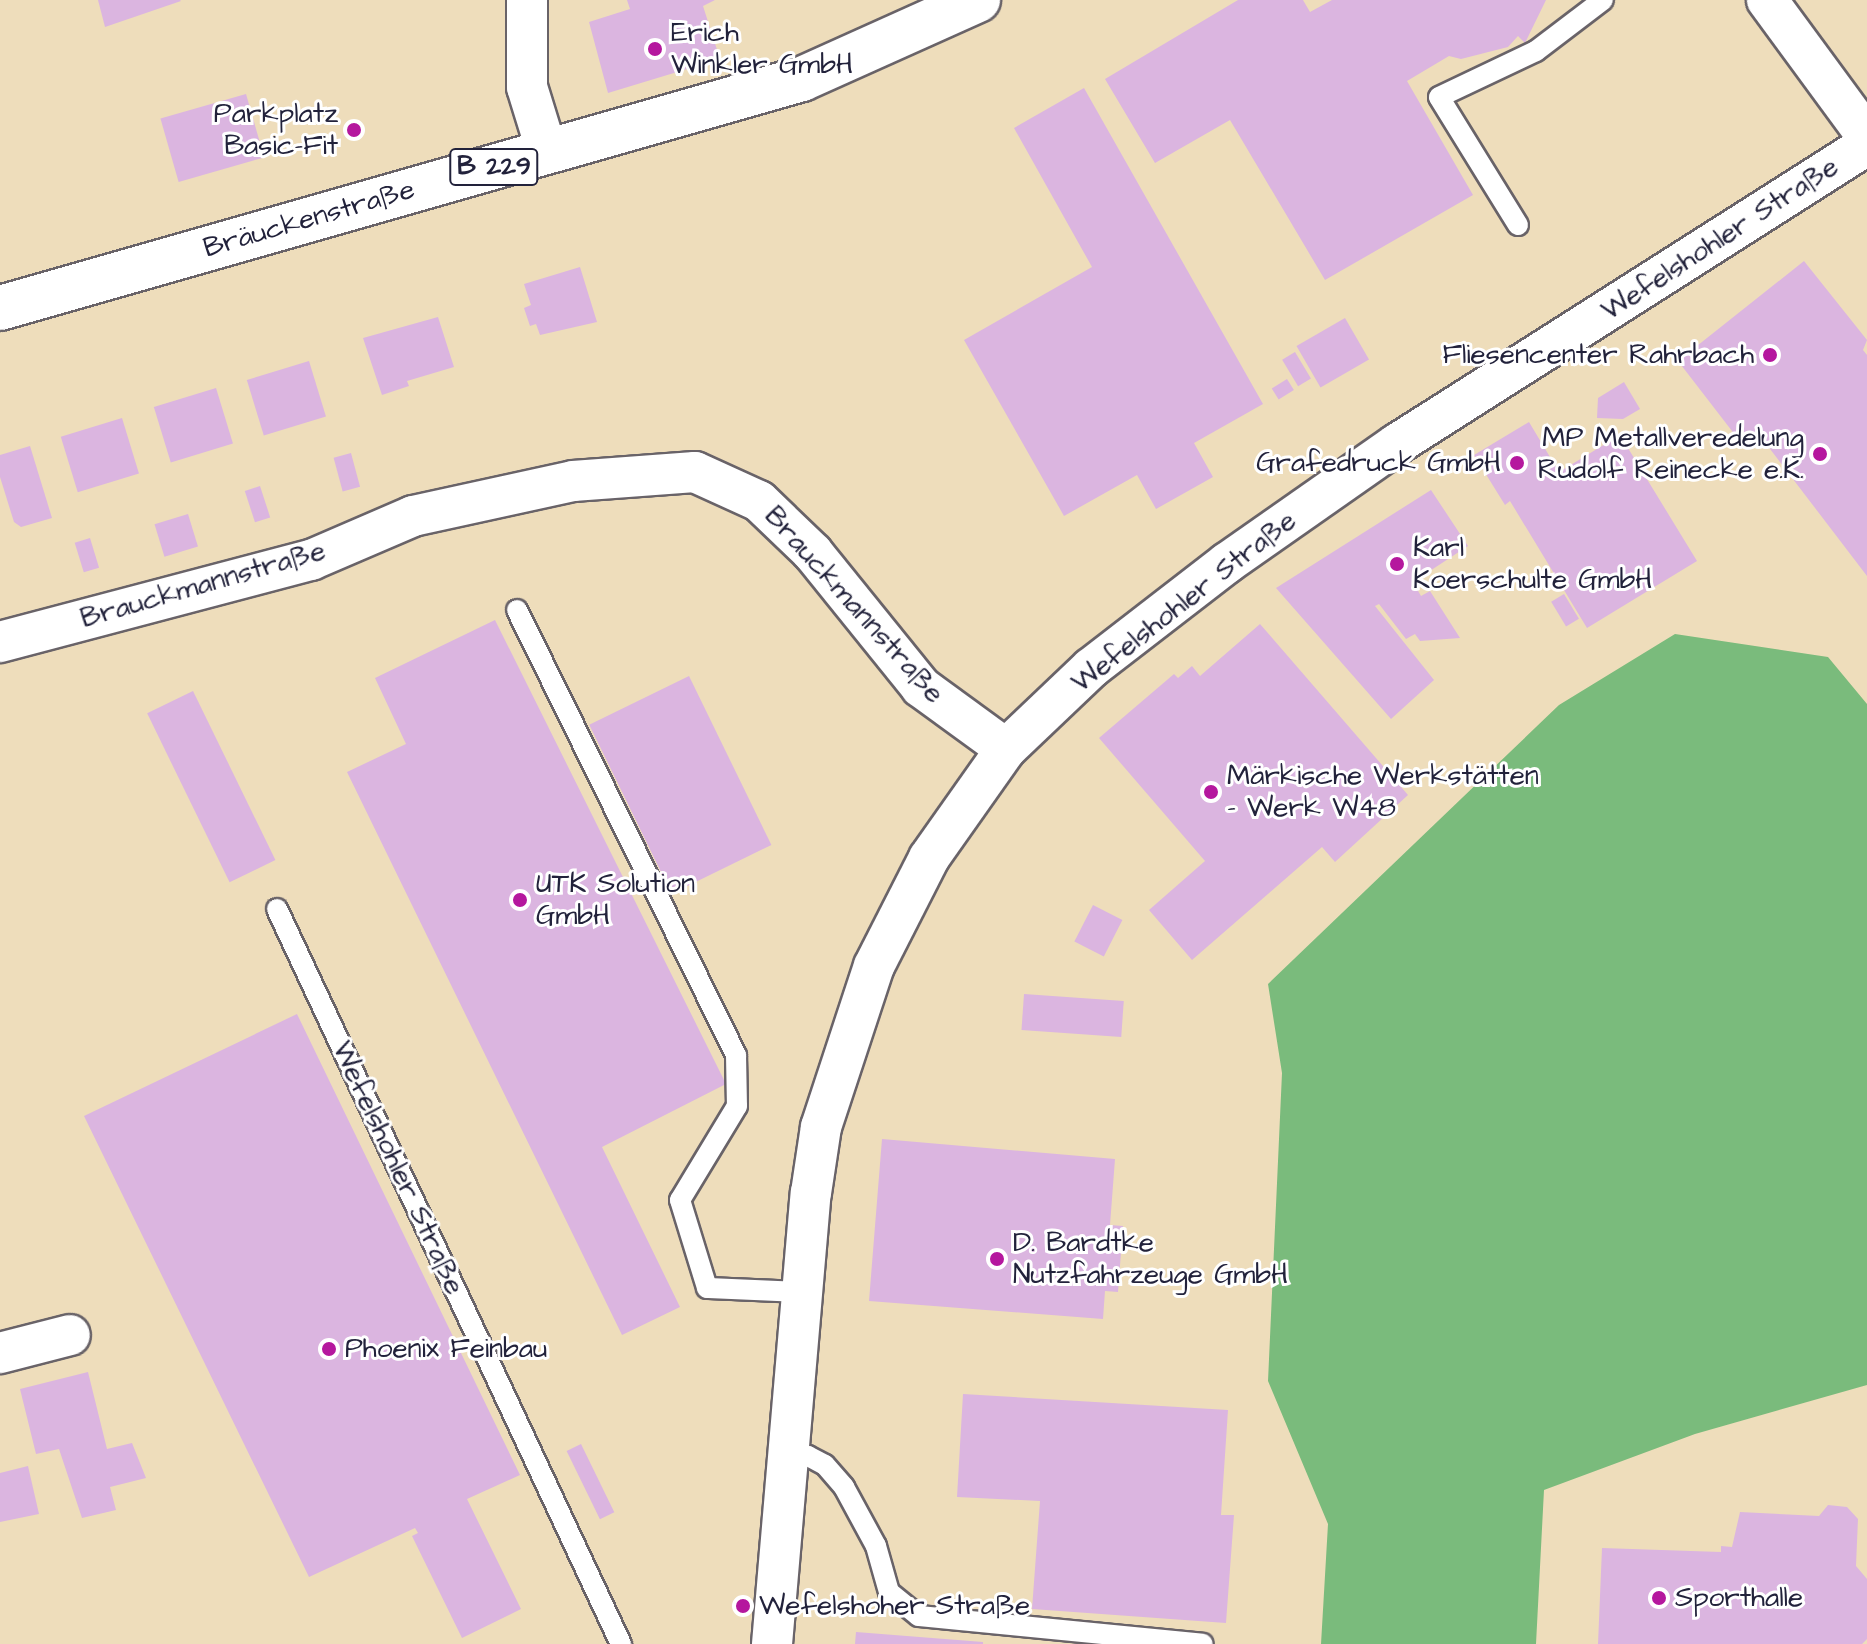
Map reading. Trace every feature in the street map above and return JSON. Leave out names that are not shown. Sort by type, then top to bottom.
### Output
[{"type":"main road","name":"Bräuckenstraße","points":[[0,308],[802,79],[978,0]]},
{"type":"street","points":[[527,0],[527,87],[547,152]]},
{"type":"street","points":[[1767,0],[1867,136]]},
{"type":"street","name":"Wefelshohler Straße","points":[[772,1644],[802,1292],[821,1127],[843,1049],[874,966],[929,858],[1006,749],[1091,668],[1227,563],[1397,444],[1867,145]]},
{"type":"street","name":"Brauckmannstraße","points":[[0,642],[311,560],[413,516],[573,481],[695,472],[759,501],[813,553],[921,687],[1006,749]]},
{"type":"street","points":[[0,1353],[70,1335]]},
{"type":"lane","points":[[1518,225],[1439,97],[1536,51],[1603,0]]},
{"type":"lane","points":[[517,610],[736,1055],[737,1106],[680,1200],[707,1288],[802,1292]]},
{"type":"lane","name":"Wefelshohler Straße","points":[[277,909],[621,1644]]},
{"type":"lane","points":[[788,1458],[808,1456],[825,1465],[844,1487],[876,1546],[889,1592],[919,1616],[1203,1644]]},
{"type":"green space","points":[[1675,634],[1828,657],[1867,704],[1867,1385],[1695,1434],[1544,1490],[1536,1644],[1321,1644],[1328,1524],[1268,1381],[1282,1073],[1268,984],[1559,705]]},
{"type":"building","points":[[98,0],[180,0],[181,1],[105,27]]},
{"type":"building","name":"Erich Winkler GmbH","points":[[627,0],[715,0],[703,6],[720,59],[608,93],[589,22],[630,9]]},
{"type":"building","points":[[1238,0],[1303,0],[1310,12],[1332,0],[1546,0],[1525,43],[1518,36],[1508,47],[1461,59],[1449,56],[1407,81],[1473,195],[1325,280],[1230,120],[1155,163],[1105,79]]},
{"type":"building","points":[[1084,88],[1263,404],[1194,443],[1213,477],[1156,509],[1137,475],[1064,516],[964,340],[1092,267],[1014,128]]},
{"type":"building","points":[[246,94],[264,157],[179,182],[160,119]]},
{"type":"building","points":[[1804,261],[1867,340],[1863,350],[1867,355],[1867,576],[1757,432],[1742,444],[1678,361]]},
{"type":"building","points":[[580,267],[597,322],[540,335],[536,324],[530,326],[524,308],[531,305],[524,284]]},
{"type":"building","points":[[438,317],[454,367],[407,381],[409,386],[382,395],[363,338]]},
{"type":"building","points":[[1345,318],[1369,360],[1321,388],[1297,346]]},
{"type":"building","points":[[1295,352],[1311,379],[1298,386],[1282,360]]},
{"type":"building","points":[[309,361],[326,416],[264,435],[247,380]]},
{"type":"building","points":[[1287,379],[1294,390],[1279,400],[1272,389]]},
{"type":"building","points":[[1624,382],[1640,409],[1623,419],[1597,418],[1598,398]]},
{"type":"building","points":[[216,388],[233,443],[171,462],[154,407]]},
{"type":"building","points":[[122,418],[139,473],[78,492],[61,437]]},
{"type":"building","points":[[1529,422],[1559,472],[1620,435],[1697,561],[1587,628],[1510,501],[1505,505],[1474,455]]},
{"type":"building","points":[[30,446],[52,518],[21,527],[14,522],[0,477],[0,455]]},
{"type":"building","points":[[351,453],[360,487],[343,491],[334,458]]},
{"type":"building","points":[[260,486],[270,517],[255,522],[245,491]]},
{"type":"building","points":[[1431,490],[1468,546],[1413,582],[1421,596],[1430,591],[1460,638],[1420,641],[1415,634],[1406,639],[1379,604],[1375,606],[1434,680],[1391,719],[1276,588]]},
{"type":"building","points":[[188,514],[198,547],[164,557],[155,524]]},
{"type":"building","points":[[90,538],[99,568],[84,572],[75,543]]},
{"type":"building","points":[[1564,594],[1579,619],[1566,627],[1551,602]]},
{"type":"building","name":"UTK Solution GmbH","points":[[495,620],[726,1084],[602,1147],[680,1307],[622,1335],[347,772],[406,744],[375,678]]},
{"type":"building","points":[[1260,624],[1408,795],[1335,862],[1322,847],[1192,960],[1149,910],[1205,861],[1099,738],[1174,674],[1178,678],[1192,666],[1200,676]]},
{"type":"building","points":[[689,676],[771,845],[672,894],[589,725]]},
{"type":"building","points":[[193,691],[275,860],[230,882],[147,713]]},
{"type":"building","points":[[1093,905],[1122,920],[1104,957],[1074,942]]},
{"type":"building","points":[[1024,994],[1124,1001],[1121,1037],[1021,1030]]},
{"type":"building","points":[[297,1014],[520,1475],[467,1499],[521,1609],[462,1638],[412,1536],[418,1533],[415,1528],[309,1577],[84,1116]]},
{"type":"building","name":"D. Bardtke Nutzfahrzeuge GmbH","points":[[882,1139],[1115,1159],[1110,1225],[1123,1226],[1118,1292],[1105,1291],[1103,1319],[869,1301]]},
{"type":"building","points":[[88,1372],[107,1449],[132,1443],[146,1478],[110,1487],[116,1510],[82,1518],[59,1449],[36,1454],[20,1389]]},
{"type":"building","points":[[963,1394],[1228,1410],[1221,1515],[1234,1515],[1226,1623],[1032,1609],[1040,1501],[957,1497]]},
{"type":"building","points":[[581,1444],[614,1512],[600,1519],[567,1451]]},
{"type":"building","points":[[28,1466],[39,1514],[0,1522],[0,1473]]},
{"type":"building","points":[[1828,1505],[1847,1507],[1858,1519],[1856,1566],[1867,1579],[1867,1639],[1862,1644],[1598,1644],[1602,1548],[1721,1552],[1721,1546],[1732,1547],[1740,1512],[1819,1516]]},
{"type":"building","points":[[856,1632],[983,1642],[983,1644],[855,1644]]},
{"type":"place","name":"Erich Winkler GmbH","points":[[655,49]]},
{"type":"place","name":"Parkplatz Basic-Fit","points":[[354,130]]},
{"type":"place","name":"Fliesencenter Rahrbach","points":[[1770,355]]},
{"type":"place","name":"MP Metallveredelung Rudolf Reinecke e.K.","points":[[1820,454]]},
{"type":"place","name":"Grafedruck GmbH","points":[[1517,463]]},
{"type":"place","name":"Karl Koerschulte GmbH","points":[[1397,564]]},
{"type":"place","name":"Märkische Werkstätten - Werk W48","points":[[1211,792]]},
{"type":"place","name":"UTK Solution GmbH","points":[[520,900]]},
{"type":"place","name":"D. Bardtke Nutzfahrzeuge GmbH","points":[[997,1259]]},
{"type":"place","name":"Phoenix Feinbau","points":[[329,1349]]},
{"type":"place","name":"Sporthalle","points":[[1659,1598]]},
{"type":"place","name":"Wefelshoher Straße","points":[[743,1606]]}]
